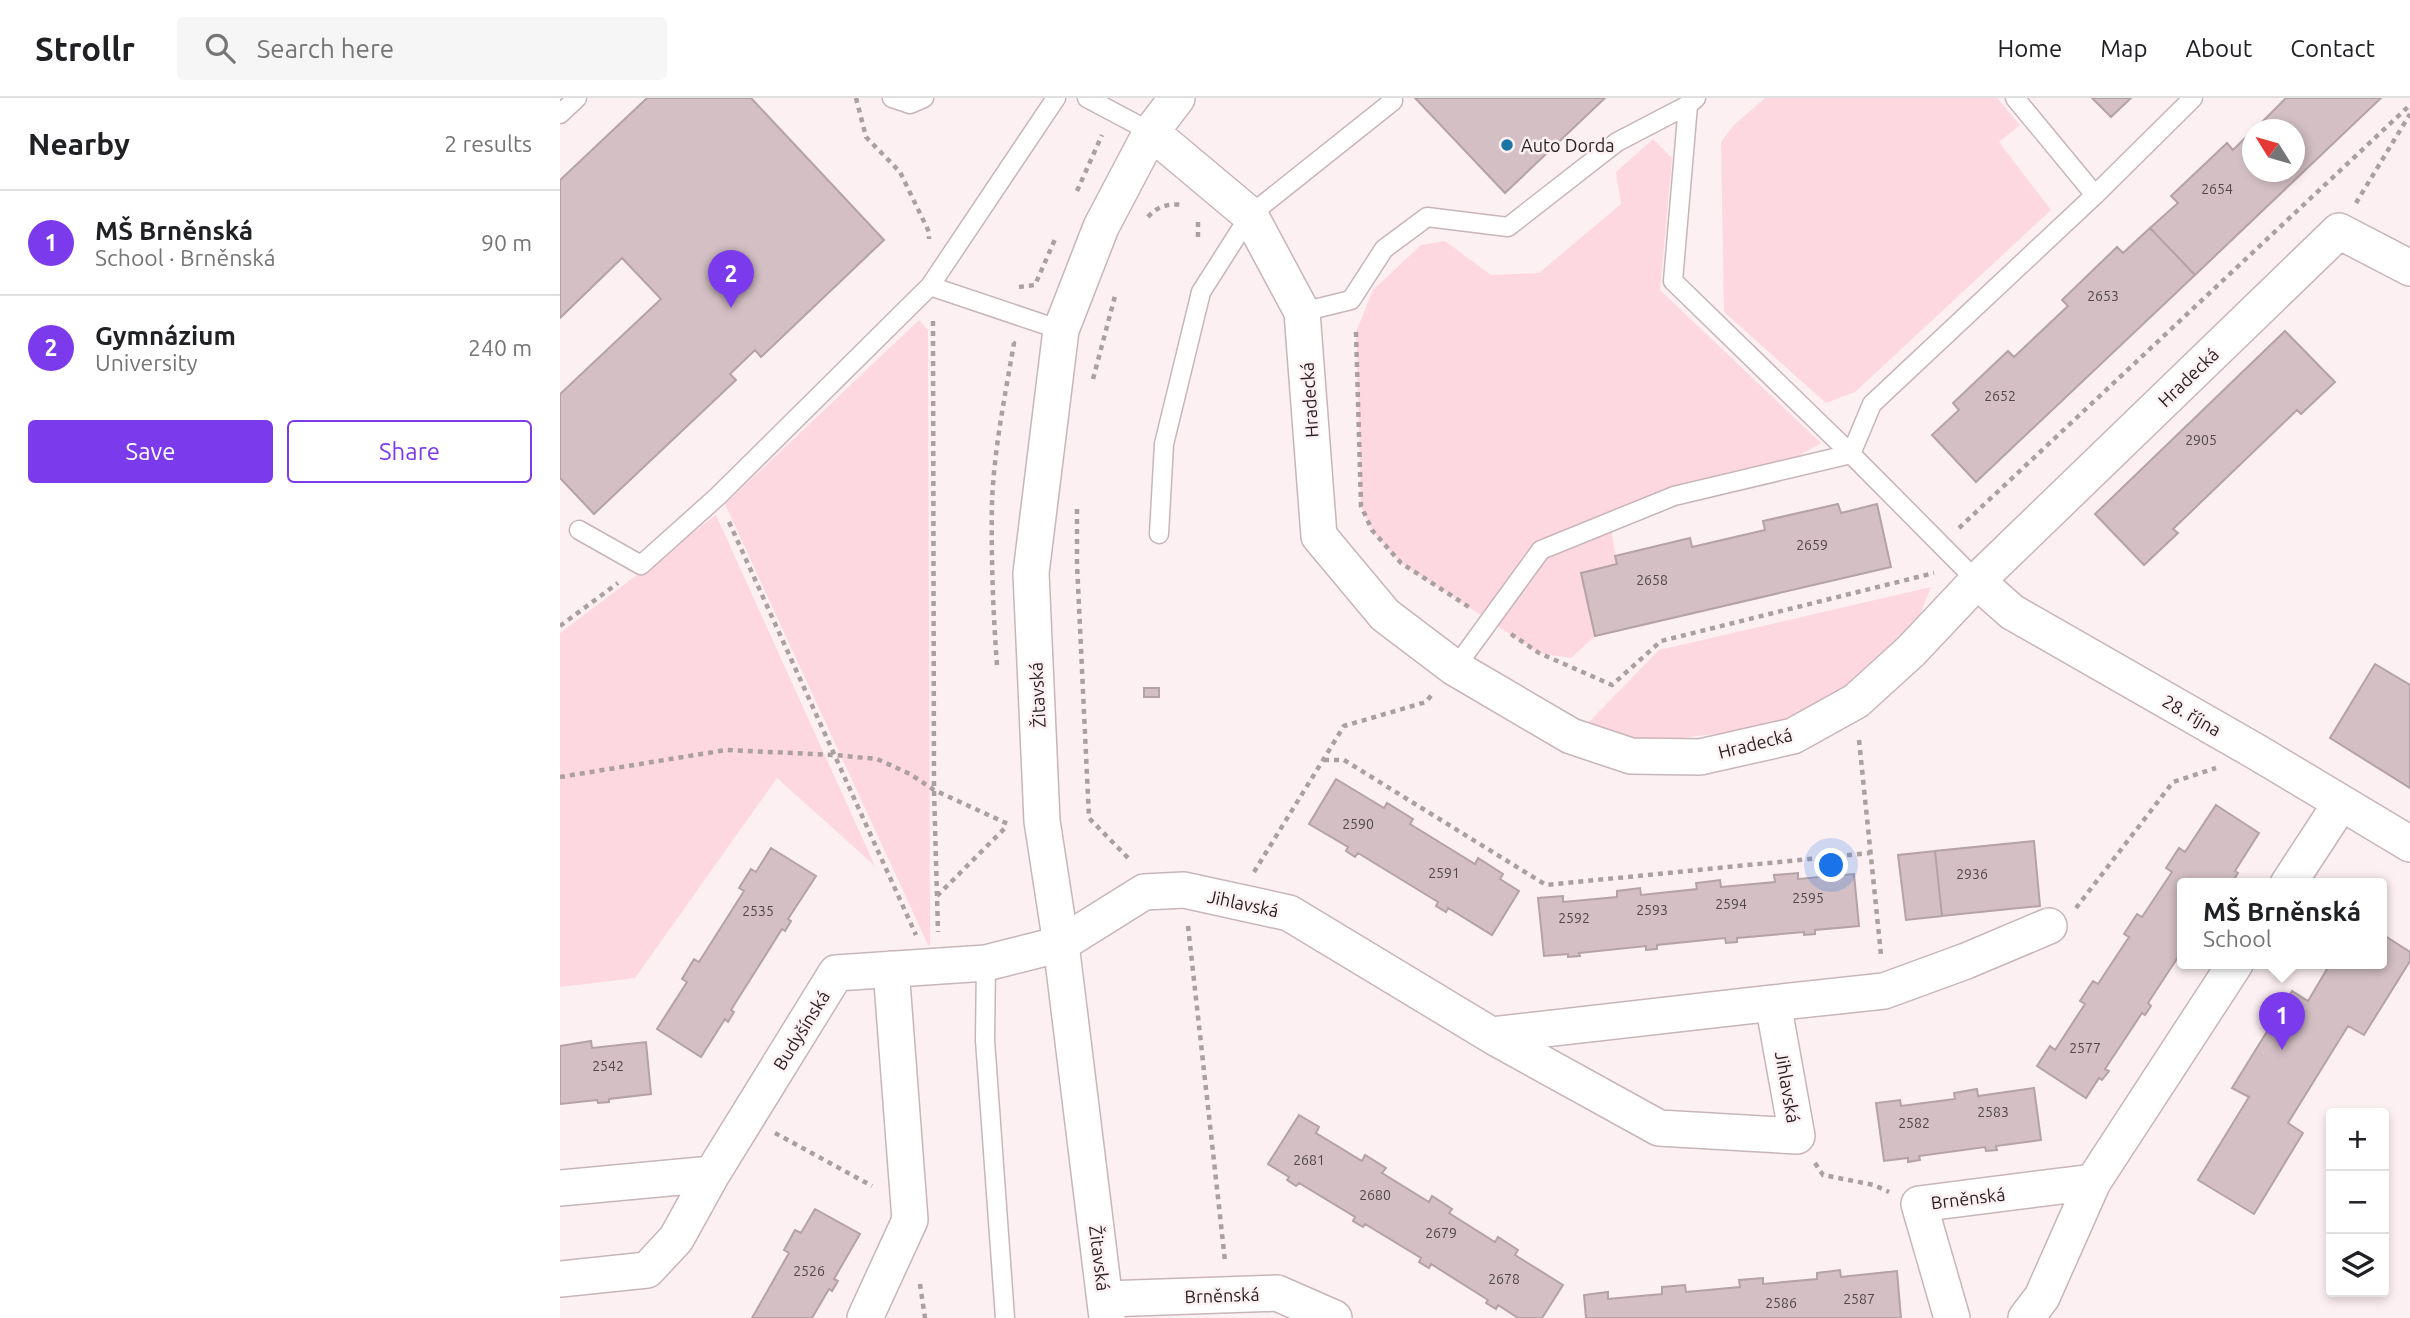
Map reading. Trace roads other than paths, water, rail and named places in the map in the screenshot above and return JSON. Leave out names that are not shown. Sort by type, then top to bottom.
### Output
[{"type":"street","name":"Žitavská","points":[[1106,1308],[1061,944],[1042,821],[1031,573],[1061,331],[1101,227],[1151,132],[1177,98]]},
{"type":"street","name":"Hradecká","points":[[1151,132],[1250,215],[1302,312],[1318,536],[1385,615],[1455,668],[1571,736],[1631,756],[1700,757],[1793,736],[1856,701],[1911,651],[1970,574],[2339,230],[2410,268]]},
{"type":"street","name":"28. října","points":[[1970,574],[2012,612],[2260,754],[2410,845]]},
{"type":"street","points":[[2292,878],[2341,803]]},
{"type":"street","name":"Jihlavská","points":[[1061,944],[1144,892],[1184,890],[1289,913],[1492,1035],[1659,1128],[1797,1136],[1773,1003]]},
{"type":"street","points":[[1492,1035],[1884,991],[1966,961],[2049,926]]},
{"type":"street","name":"Budyšínská","points":[[560,1279],[647,1270],[676,1239],[712,1174],[836,973],[986,963],[1061,944]]},
{"type":"street","points":[[865,1318],[910,1220],[891,969]]},
{"type":"street","points":[[2026,1318],[2042,1297],[2093,1182],[2232,969]]},
{"type":"street","points":[[560,1188],[712,1174]]},
{"type":"street","name":"Brněnská","points":[[1952,1318],[1919,1205],[2093,1182]]},
{"type":"street","name":"Brněnská","points":[[1106,1308],[1229,1295],[1277,1293],[1334,1318]]},
{"type":"lane","points":[[560,114],[577,98]]},
{"type":"lane","points":[[892,98],[910,104],[924,98]]},
{"type":"lane","points":[[579,530],[640,565],[718,496],[929,286],[1056,98]]},
{"type":"lane","points":[[1087,98],[1151,132]]},
{"type":"lane","points":[[2015,98],[2095,195]]},
{"type":"lane","points":[[1851,454],[1872,404],[2095,195],[2193,98]]},
{"type":"lane","points":[[1159,534],[1164,444],[1201,292],[1250,215],[1392,101]]},
{"type":"lane","points":[[1302,312],[1351,299],[1384,249],[1427,217],[1508,226],[1617,142],[1692,102]]},
{"type":"lane","points":[[1692,102],[1673,281],[1970,574]]},
{"type":"lane","points":[[929,286],[1061,331]]},
{"type":"lane","points":[[1455,668],[1541,550],[1674,496],[1851,454]]},
{"type":"lane","points":[[986,963],[985,1040],[1005,1318]]},
{"type":"place","name":"Auto Dorda","points":[[1507,145]]},
{"type":"place","name":"Gymnázium","points":[[731,308]]},
{"type":"place","name":"MŠ Brněnská","points":[[2282,1050]]}]
